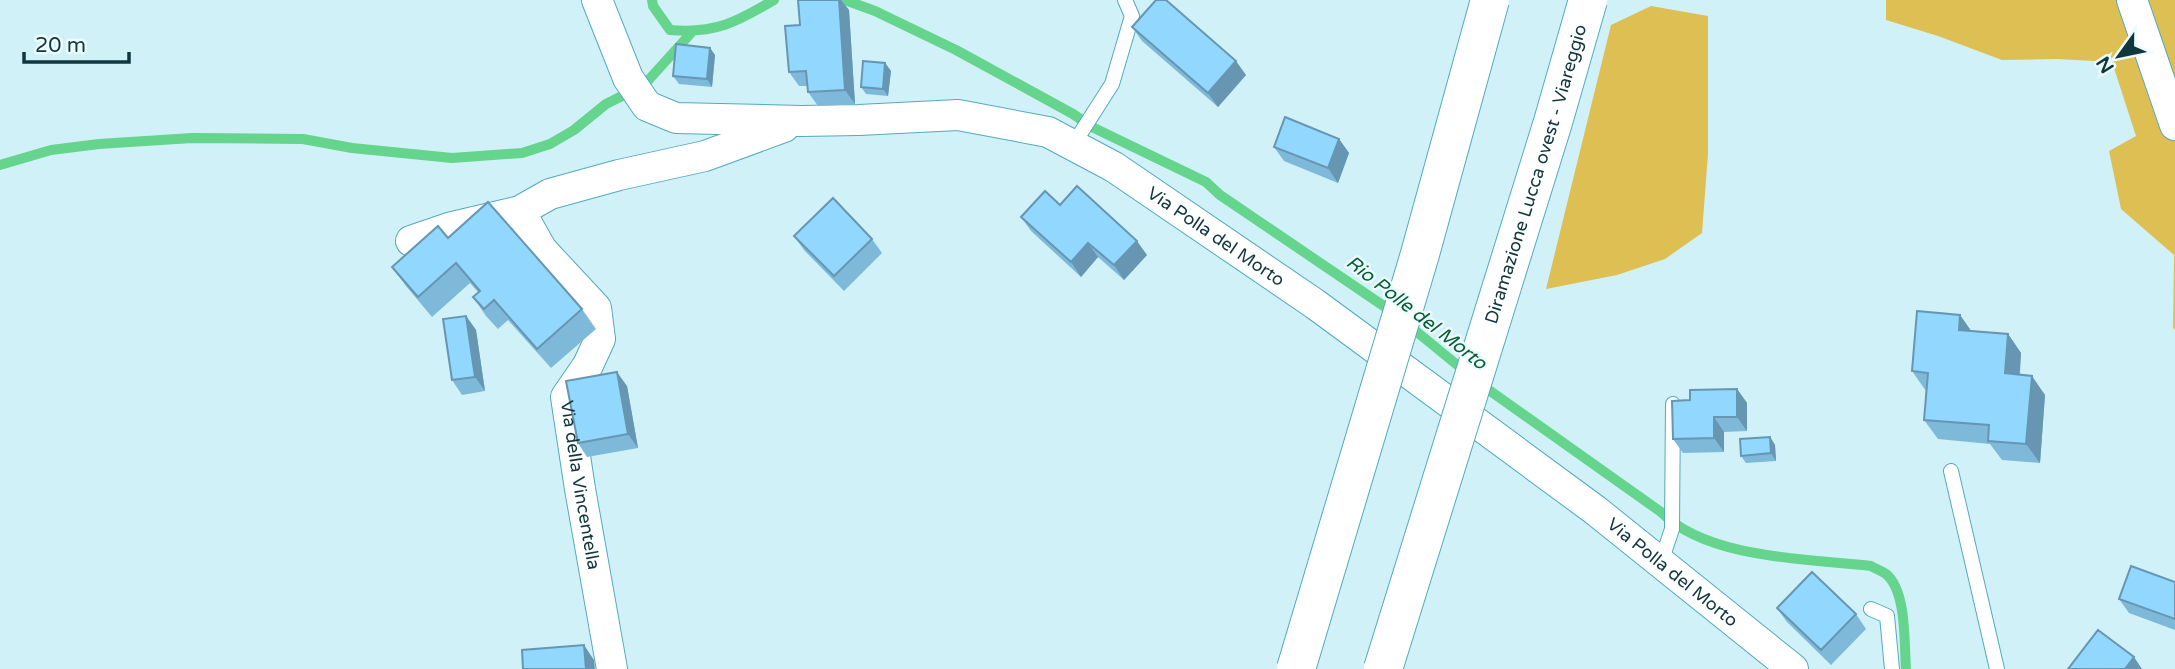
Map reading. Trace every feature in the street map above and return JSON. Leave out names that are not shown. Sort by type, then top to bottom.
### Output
[{"type":"highway","points":[[1296,669],[1420,254],[1490,0]]},
{"type":"highway","name":"Diramazione Lucca ovest - Viareggio","points":[[1383,669],[1588,0]]},
{"type":"street","name":"Via Polla del Morto","points":[[597,0],[628,78],[647,106],[676,118],[801,121],[958,115],[1048,132],[1075,141],[1315,304],[1595,510],[1793,669]]},
{"type":"street","points":[[2132,0],[2175,125]]},
{"type":"street","points":[[411,241],[452,227],[520,211],[550,194],[705,156],[801,121]]},
{"type":"street","name":"Via della Vincentella","points":[[520,211],[542,250],[596,308],[600,339],[589,365],[566,397],[612,669]]},
{"type":"lane","points":[[1075,141],[1112,84],[1132,16],[1125,0]]},
{"type":"lane","points":[[1661,562],[1672,528],[1673,404]]},
{"type":"lane","points":[[1951,471],[1997,669]]},
{"type":"lane","points":[[1871,609],[1887,616],[1892,669]]},
{"type":"shaded area","points":[[1886,0],[2175,0],[2175,330],[2174,255],[2121,209],[2109,151],[2136,136],[2112,62],[2002,60],[1886,20]]},
{"type":"shaded area","points":[[1651,6],[1708,16],[1708,154],[1702,233],[1665,259],[1617,275],[1546,289],[1611,25]]},
{"type":"building","points":[[798,0],[839,0],[845,90],[808,92],[806,71],[789,72],[785,26],[800,25]]},
{"type":"building","points":[[1156,0],[1166,0],[1236,61],[1208,93],[1132,27]]},
{"type":"building","points":[[676,44],[710,48],[707,79],[673,76]]},
{"type":"building","points":[[863,61],[885,63],[883,89],[861,87]]},
{"type":"building","points":[[1285,117],[1339,139],[1328,168],[1274,147]]},
{"type":"building","points":[[1077,186],[1137,241],[1114,265],[1088,243],[1071,262],[1021,217],[1045,191],[1060,205]]},
{"type":"building","points":[[833,198],[872,239],[834,276],[794,236]]},
{"type":"building","points":[[488,202],[582,309],[537,349],[494,300],[484,309],[473,297],[480,291],[456,263],[418,297],[392,267],[438,226],[448,238]]},
{"type":"building","points":[[1917,311],[1960,315],[1959,330],[2008,334],[2005,373],[2032,376],[2026,444],[1988,441],[1989,425],[1924,420],[1928,373],[1912,371]]},
{"type":"building","points":[[466,316],[475,377],[452,380],[443,319]]},
{"type":"building","points":[[617,372],[628,434],[578,443],[566,381]]},
{"type":"building","points":[[1737,389],[1737,417],[1714,417],[1714,438],[1673,439],[1672,401],[1690,400],[1690,390]]},
{"type":"building","points":[[1770,437],[1771,453],[1741,456],[1740,439]]},
{"type":"building","points":[[2131,566],[2175,582],[2175,619],[2119,599]]},
{"type":"building","points":[[1812,572],[1856,614],[1821,650],[1777,608]]},
{"type":"building","points":[[2098,630],[2134,657],[2125,669],[2068,669]]},
{"type":"building","points":[[584,645],[586,669],[523,669],[522,650]]},
{"type":"waterway","name":"Rio Polle del Morto","points":[[652,0],[653,6],[670,30],[686,31],[725,25],[774,0]]},
{"type":"waterway","name":"Rio Polle del Morto","points":[[845,0],[875,11],[956,50],[1092,127],[1206,182],[1220,195],[1394,313]]},
{"type":"waterway","points":[[0,165],[51,150],[192,138],[303,139],[352,148],[452,158],[522,153],[550,144],[574,130],[606,104],[644,85],[692,32]]},
{"type":"waterway","name":"Rio Polle del Morto","points":[[1406,323],[1467,373]]},
{"type":"waterway","name":"Rio Polle del Morto","points":[[1479,383],[1681,528],[1704,539],[1760,554],[1871,566],[1884,573],[1893,582],[1901,605],[1906,669]]}]
